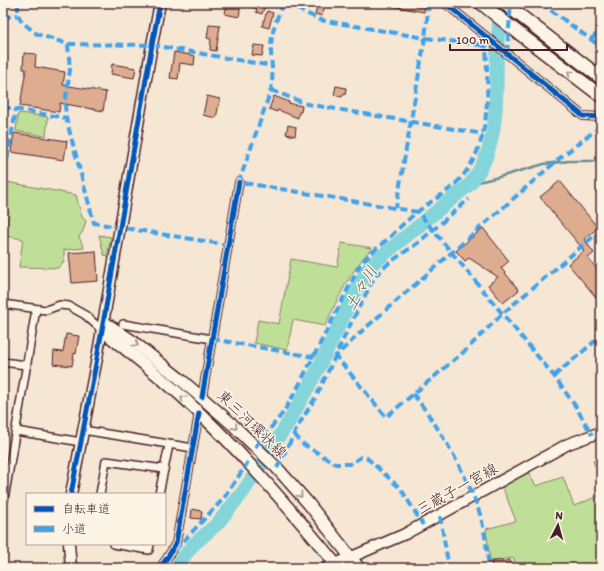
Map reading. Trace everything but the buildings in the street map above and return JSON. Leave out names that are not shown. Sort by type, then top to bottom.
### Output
[{"type":"highway","points":[[482,3],[601,96]]},
{"type":"highway","points":[[506,5],[601,78]]},
{"type":"main road","name":"東三河環状線","points":[[103,326],[131,340],[202,397],[260,451],[308,503],[359,568]]},
{"type":"main road","name":"東三河環状線","points":[[103,326],[199,413],[263,478],[333,567]]},
{"type":"street","points":[[71,493],[103,326],[160,3]]},
{"type":"street","points":[[445,3],[583,116],[601,117]]},
{"type":"street","points":[[202,397],[239,182]]},
{"type":"street","points":[[3,304],[46,310],[60,305],[65,305],[77,310],[103,326]]},
{"type":"street","points":[[3,506],[36,309]]},
{"type":"street","points":[[123,324],[212,339]]},
{"type":"street","points":[[3,362],[26,365]]},
{"type":"street","points":[[160,568],[170,555],[176,543],[199,413]]},
{"type":"street","points":[[83,430],[193,448]]},
{"type":"street","points":[[16,431],[81,442]]},
{"type":"street","name":"三蔵子一宮線","points":[[333,567],[404,534],[568,444],[601,432]]},
{"type":"street","points":[[160,493],[168,445]]},
{"type":"street","points":[[100,493],[106,461],[164,469]]},
{"type":"street","points":[[69,545],[71,568]]},
{"type":"street","points":[[119,545],[149,550],[150,545]]},
{"type":"green space","points":[[18,114],[48,117],[46,136],[16,131]]},
{"type":"green space","points":[[7,182],[76,195],[82,217],[86,221],[83,231],[79,237],[84,248],[64,250],[64,261],[58,268],[19,267],[23,239],[5,236],[9,212],[3,210]]},
{"type":"green space","points":[[99,235],[111,237],[107,256],[104,255]]},
{"type":"green space","points":[[342,243],[372,248],[351,275],[325,326],[293,320],[287,350],[254,343],[258,320],[279,324],[291,259],[337,267]]},
{"type":"green space","points":[[601,458],[601,568],[516,568],[514,558],[490,561],[486,529],[516,521],[502,486],[528,472],[536,486],[563,477],[574,506],[598,496],[600,478],[593,461]]},
{"type":"waterway","name":"土々川","points":[[175,568],[193,545],[217,524],[243,492],[290,420],[318,369],[359,284],[371,265],[470,184],[481,168],[491,139],[496,111],[497,42],[501,3]]},
{"type":"waterway","points":[[470,184],[544,164],[569,161],[601,161]]},
{"type":"marked path","points":[[18,3],[18,15],[22,22],[37,34],[68,44],[152,45],[272,66]]},
{"type":"marked path","points":[[283,3],[272,36],[271,90],[239,182],[418,212],[554,376],[576,407],[592,435]]},
{"type":"marked path","points":[[286,3],[320,20],[425,38],[396,208]]},
{"type":"marked path","points":[[429,3],[425,38],[481,45],[481,41]]},
{"type":"marked path","points":[[507,53],[511,3]]},
{"type":"marked path","points":[[541,3],[601,47]]},
{"type":"marked path","points":[[3,16],[7,17],[18,15]]},
{"type":"marked path","points":[[591,39],[601,30]]},
{"type":"marked path","points":[[68,44],[70,70],[65,104],[66,118],[94,223],[228,245]]},
{"type":"marked path","points":[[255,447],[283,413],[297,389],[360,265],[410,218],[452,187],[470,166],[483,134],[486,117],[486,47],[481,45]]},
{"type":"marked path","points":[[271,90],[307,104],[483,134]]},
{"type":"marked path","points":[[3,107],[66,118]]},
{"type":"marked path","points":[[3,183],[16,109]]},
{"type":"marked path","points":[[601,126],[561,157],[362,331],[336,356],[386,417],[466,350],[502,314],[601,230]]},
{"type":"marked path","points":[[277,468],[298,426],[317,395],[375,276],[389,263],[419,242],[469,199]]},
{"type":"marked path","points":[[554,376],[601,336]]},
{"type":"marked path","points":[[212,339],[314,357]]},
{"type":"marked path","points":[[413,394],[433,421],[468,483],[482,520],[489,568]]},
{"type":"marked path","points":[[294,434],[303,444],[336,464],[350,464],[361,457],[367,458],[401,489],[423,525]]},
{"type":"marked path","points":[[175,550],[224,498],[248,462]]},
{"type":"marked path","points":[[440,516],[449,568]]},
{"type":"cycle path","points":[[71,493],[97,358],[160,3]]},
{"type":"cycle path","points":[[445,3],[583,116],[601,117]]},
{"type":"cycle path","points":[[202,397],[239,182]]},
{"type":"cycle path","points":[[160,568],[176,543],[199,413]]}]
